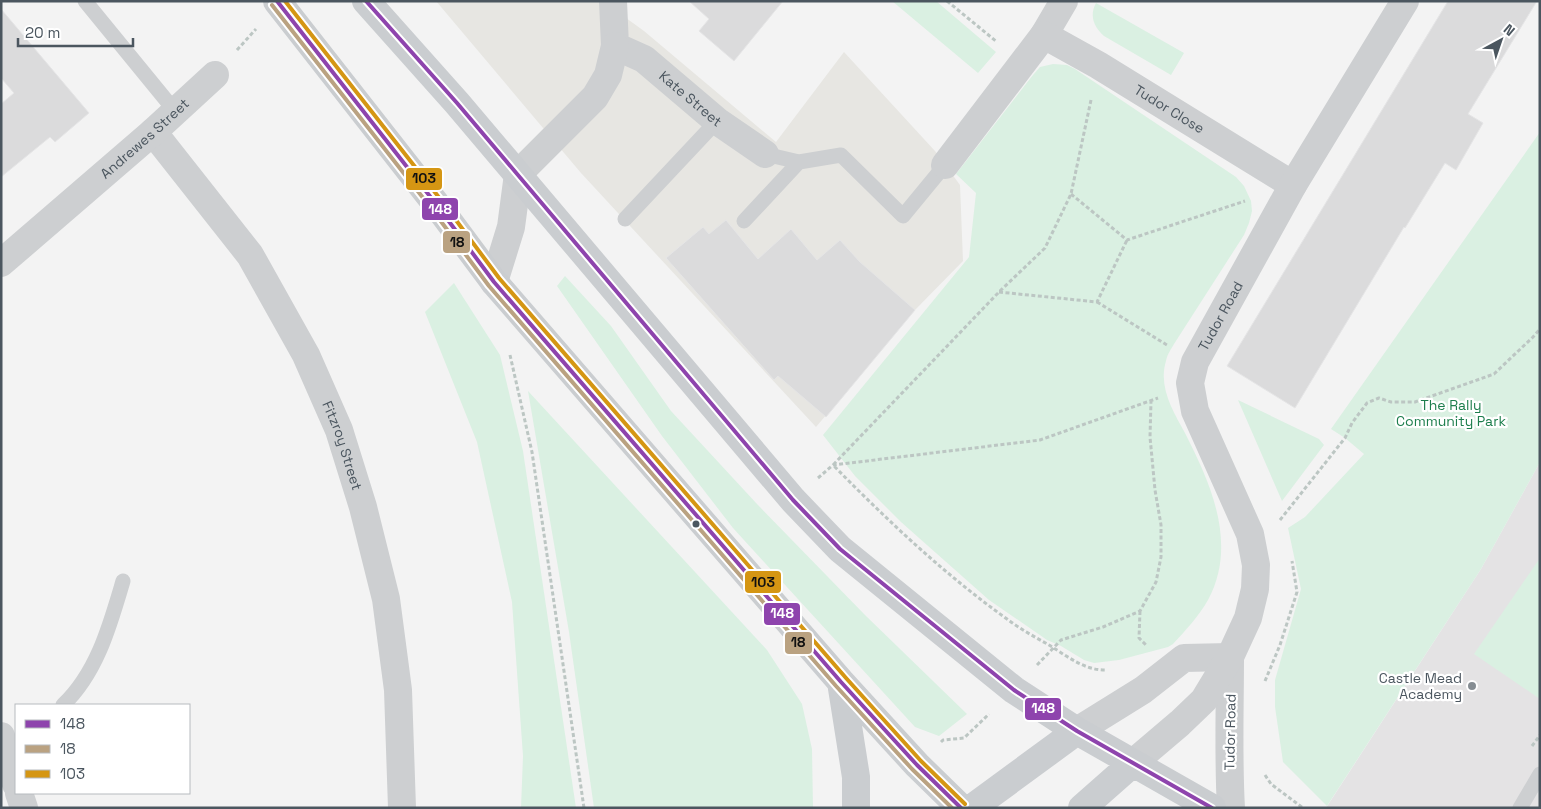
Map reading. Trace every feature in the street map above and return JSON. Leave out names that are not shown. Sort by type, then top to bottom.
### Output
[{"type":"main road","points":[[366,1],[518,174],[793,500],[840,549],[1014,690],[1077,731],[1212,808]]},
{"type":"main road","points":[[278,2],[436,204],[494,282],[841,682],[917,765],[961,808]]},
{"type":"main road","points":[[841,682],[856,777],[856,808]]},
{"type":"main road","points":[[972,808],[1077,731]]},
{"type":"main road","points":[[1082,808],[1133,763]]},
{"type":"street","points":[[494,282],[511,227],[518,174],[594,97],[608,74],[615,46],[613,1]]},
{"type":"street","points":[[945,165],[1044,35],[1064,1]]},
{"type":"street","name":"Tudor Road","points":[[1133,763],[1204,700],[1230,657],[1248,618],[1255,589],[1256,565],[1250,534],[1195,411],[1193,372],[1293,185],[1406,1]]},
{"type":"street","name":"Tudor Close","points":[[1044,35],[1098,65],[1293,185]]},
{"type":"street","name":"Kate Street","points":[[615,46],[644,59],[717,121],[765,154]]},
{"type":"street","name":"Andrewes Street","points":[[1,263],[153,132],[215,75]]},
{"type":"street","name":"Fitzroy Street","points":[[153,132],[250,255],[306,355],[339,430],[362,507],[386,599],[398,690],[402,808]]},
{"type":"street","points":[[1077,731],[1143,690],[1184,658],[1230,657]]},
{"type":"street","name":"Tudor Road","points":[[1230,657],[1229,769],[1231,808]]},
{"type":"street","points":[[7,737],[15,779]]},
{"type":"street","points":[[19,794],[24,808]]},
{"type":"lane","points":[[85,1],[175,111]]},
{"type":"lane","points":[[625,219],[717,121]]},
{"type":"lane","points":[[765,154],[799,162],[841,155],[903,216],[945,165]]},
{"type":"lane","points":[[744,221],[799,162]]},
{"type":"lane","points":[[64,704],[76,693],[105,640],[123,581]]},
{"type":"lane","points":[[1520,808],[1540,774]]},
{"type":"path","points":[[947,1],[1023,63]]},
{"type":"path","points":[[215,75],[278,2]]},
{"type":"path","points":[[793,500],[833,465],[999,292],[1045,248],[1071,194],[1098,65]]},
{"type":"path","points":[[1097,302],[1127,240],[1293,185]]},
{"type":"path","points":[[1071,194],[1127,240]]},
{"type":"path","points":[[833,465],[1040,440],[1151,401],[1193,372],[1097,302],[999,292]]},
{"type":"path","points":[[1250,534],[1280,520],[1345,438],[1352,423],[1367,403],[1379,398],[1391,402],[1415,402],[1494,374],[1534,337],[1540,328]]},
{"type":"path","points":[[509,348],[532,452],[584,808]]},
{"type":"path","points":[[917,765],[943,740],[964,738],[1014,690],[1061,640],[1103,627],[1140,611],[1156,582],[1162,557],[1161,525],[1155,490],[1150,437],[1151,401]]},
{"type":"path","points":[[833,465],[956,580],[1008,620],[1067,657],[1087,667],[1105,671],[1112,670]]},
{"type":"path","points":[[1276,511],[1283,528]]},
{"type":"path","points":[[1264,684],[1284,637],[1297,592],[1290,553]]},
{"type":"path","points":[[1262,770],[1271,784],[1303,808]]},
{"type":"shaded area","points":[[436,1],[613,1],[615,10],[644,31],[776,142],[844,52],[935,151],[960,185],[963,261],[915,310],[816,427],[581,173]]},
{"type":"shaded area","name":"Castle Mead Academy","points":[[1540,462],[1540,804],[1538,808],[1326,808],[1481,569]]},
{"type":"green space","points":[[892,1],[936,1],[996,52],[978,73]]},
{"type":"green space","points":[[1096,3],[1184,53],[1171,75],[1104,36],[1098,29],[1093,17]]},
{"type":"green space","points":[[1053,64],[1067,65],[1075,69],[1236,177],[1244,186],[1251,201],[1252,211],[1244,235],[1172,348],[1167,357],[1164,371],[1165,389],[1168,398],[1212,493],[1221,536],[1221,557],[1217,579],[1204,606],[1173,644],[1119,660],[1094,663],[1084,660],[1047,640],[989,600],[901,522],[855,476],[823,435],[969,257],[976,193],[956,174],[1040,67]]},
{"type":"green space","name":"The Rally Community Park","points":[[1540,132],[1540,462],[1481,569],[1327,806],[1283,762],[1275,707],[1275,680],[1301,589],[1288,528],[1305,517],[1364,454],[1331,429]]},
{"type":"green space","points":[[565,276],[611,326],[671,411],[757,504],[865,615],[967,714],[939,736],[915,727],[733,528],[662,436],[557,286]]},
{"type":"green space","points":[[454,283],[500,355],[523,451],[576,808],[521,808],[523,756],[512,602],[477,442],[425,312]]},
{"type":"green space","points":[[528,391],[767,650],[802,704],[812,749],[813,808],[594,808],[569,632]]},
{"type":"green space","points":[[1238,400],[1319,439],[1324,445],[1282,501]]},
{"type":"green space","points":[[1540,558],[1540,699],[1474,654]]},
{"type":"building","points":[[689,1],[783,1],[734,61],[699,31],[709,19]]},
{"type":"building","points":[[1448,1],[1537,1],[1468,114],[1483,123],[1456,170],[1445,163],[1404,227],[1295,408],[1227,366]]},
{"type":"building","points":[[1,9],[89,113],[55,142],[50,137],[1,177],[1,104],[14,93],[1,78]]},
{"type":"building","points":[[726,220],[758,259],[791,229],[817,260],[840,240],[860,262],[915,310],[826,417],[778,376],[774,380],[666,258],[703,227],[709,234]]},
{"type":"transit line","name":"148","points":[[277,1],[436,204],[494,282],[841,682],[917,765],[961,808]]},
{"type":"transit line","name":"103","points":[[285,1],[441,200],[499,278],[846,678],[921,761],[965,804]]},
{"type":"transit line","name":"148","points":[[366,1],[457,103],[793,500],[840,549],[1014,690],[1077,731],[1212,808]]},
{"type":"transit line","name":"18","points":[[272,5],[431,208],[489,286],[836,686],[912,769],[952,808]]},
{"type":"place","name":"Castle Mead Academy","points":[[1472,686]]}]
